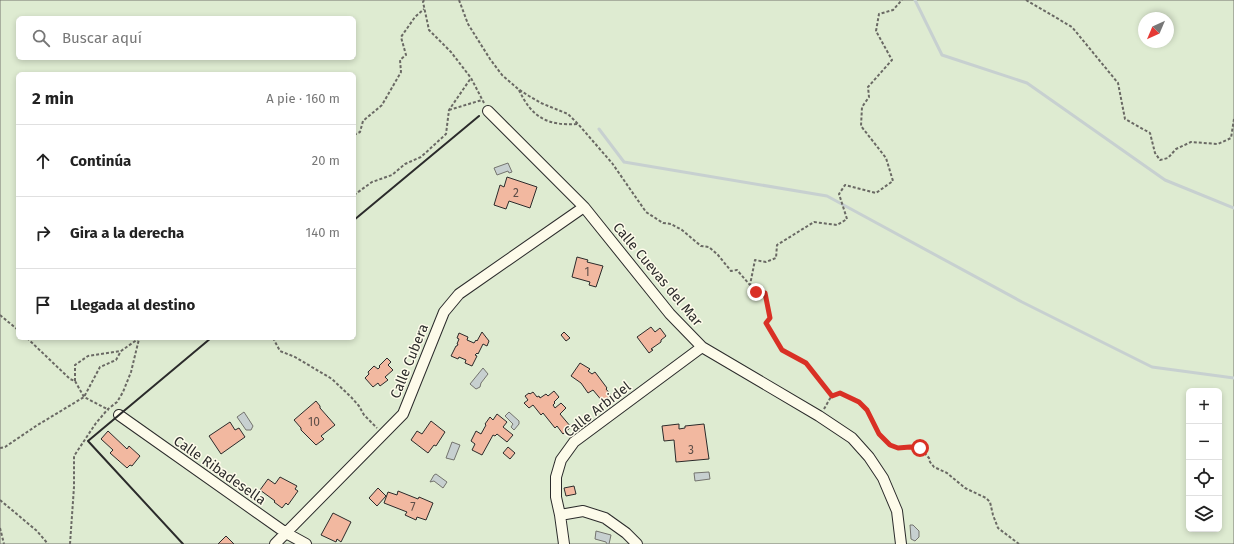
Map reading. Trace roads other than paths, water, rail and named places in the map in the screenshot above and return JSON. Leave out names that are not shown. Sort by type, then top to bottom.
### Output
[{"type":"street","name":"Calle Cuevas del Mar","points":[[488,111],[584,207],[670,314],[702,347],[819,416],[852,438],[880,472],[897,511],[901,544]]},
{"type":"street","name":"Calle Cubera","points":[[275,544],[403,414],[444,312],[459,294],[584,207]]},
{"type":"street","name":"Calle Arbidel","points":[[564,544],[556,497],[556,477],[561,460],[574,442],[702,347]]},
{"type":"street","name":"Calle Ribadesella","points":[[119,415],[286,533],[306,544]]},
{"type":"street","points":[[560,516],[583,512],[605,518],[626,533],[637,544]]},
{"type":"waterway","points":[[915,0],[942,55],[1027,83],[1165,180],[1234,208]]},
{"type":"waterway","points":[[599,129],[624,162],[827,196],[1022,302],[1152,367],[1234,378]]}]
